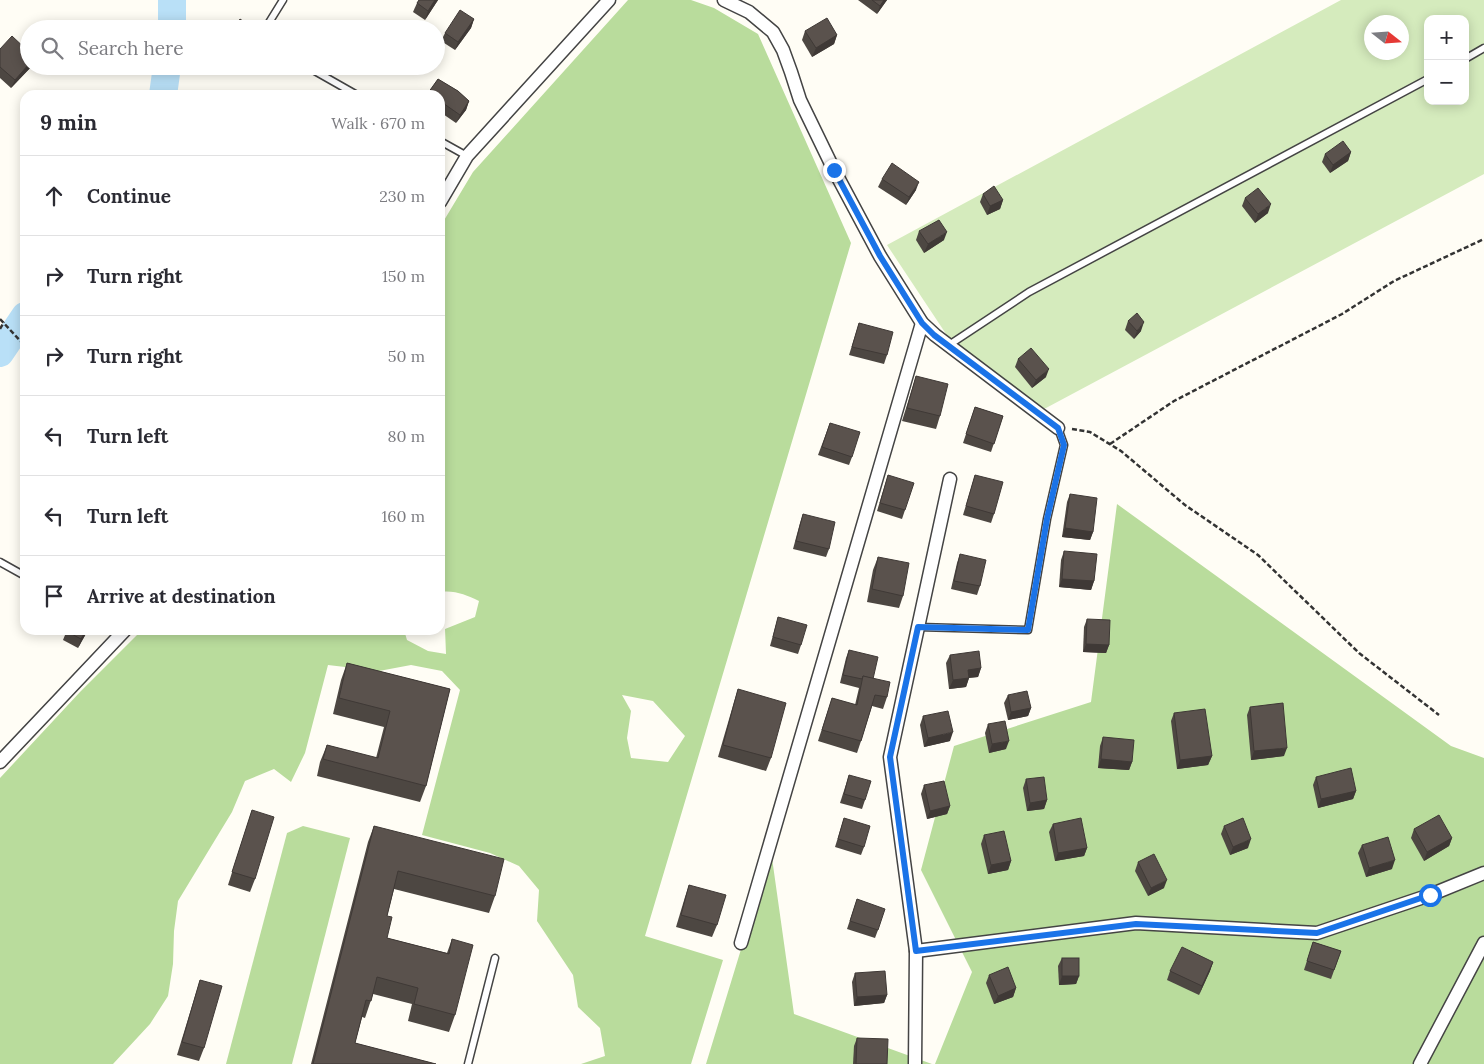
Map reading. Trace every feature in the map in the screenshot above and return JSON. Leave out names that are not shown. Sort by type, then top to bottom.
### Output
[{"type":"street","points":[[445,193],[467,156],[609,0]]},
{"type":"street","points":[[724,0],[748,12],[773,32],[783,50],[800,100],[834,170],[880,256],[922,323],[1058,428]]},
{"type":"street","points":[[741,943],[922,323]]},
{"type":"street","points":[[915,1064],[916,951],[890,757],[950,479]]},
{"type":"street","points":[[0,762],[120,635]]},
{"type":"street","points":[[916,951],[1136,924],[1317,933],[1430,895],[1484,873]]},
{"type":"street","points":[[1420,1064],[1484,943]]},
{"type":"lane","points":[[271,20],[283,0]]},
{"type":"lane","points":[[1469,56],[1484,48]]},
{"type":"lane","points":[[322,75],[348,90]]},
{"type":"lane","points":[[949,345],[1029,292],[1424,81]]},
{"type":"lane","points":[[445,144],[467,156]]},
{"type":"lane","points":[[918,627],[1028,630],[1047,519],[1064,445],[1058,428]]},
{"type":"lane","points":[[0,562],[20,573]]},
{"type":"lane","points":[[468,1064],[494,958]]},
{"type":"path","points":[[1110,444],[1174,401],[1342,314],[1394,281],[1484,239]]},
{"type":"path","points":[[0,319],[20,340]]},
{"type":"path","points":[[0,329],[4,322]]},
{"type":"path","points":[[1058,428],[1090,432],[1121,451],[1185,506],[1258,555],[1358,653],[1439,714]]},
{"type":"green space","points":[[628,0],[691,0],[714,8],[758,34],[851,243],[645,936],[723,960],[691,1064],[581,1064],[605,1056],[600,1028],[578,1007],[573,975],[537,921],[539,890],[519,866],[490,853],[422,835],[460,690],[442,671],[411,665],[379,671],[328,665],[305,753],[291,782],[274,769],[245,781],[232,812],[178,901],[174,931],[173,964],[168,996],[150,1024],[113,1064],[0,1064],[0,778],[80,692],[137,635],[406,635],[407,640],[428,651],[446,654],[445,629],[475,617],[479,601],[456,592],[445,592],[445,219],[473,172]],"holes":[[[622,695],[653,701],[685,736],[668,762],[631,758],[627,738],[631,711]]]},
{"type":"green space","points":[[1341,0],[1484,0],[1484,174],[1046,408],[1036,409],[956,349],[887,245]]},
{"type":"green space","points":[[1117,504],[1451,746],[1484,758],[1484,1064],[935,1064],[972,972],[921,870],[954,746],[1091,702]]},
{"type":"green space","points":[[303,826],[350,838],[292,1064],[226,1064],[287,833]]},
{"type":"green space","points":[[771,851],[794,1014],[932,1064],[706,1064]]},
{"type":"building","points":[[419,0],[435,0],[428,11],[417,3]]},
{"type":"building","points":[[872,0],[884,0],[880,6]]},
{"type":"building","points":[[460,10],[474,19],[458,42],[445,33]]},
{"type":"building","points":[[827,18],[837,35],[816,48],[805,31]]},
{"type":"building","points":[[12,36],[20,44],[20,74],[15,80],[0,67],[0,49]]},
{"type":"building","points":[[438,79],[458,91],[469,101],[460,115],[445,104],[445,90],[430,90]]},
{"type":"building","points":[[1343,141],[1351,152],[1333,165],[1325,154]]},
{"type":"building","points":[[892,163],[919,182],[909,197],[882,179]]},
{"type":"building","points":[[994,186],[1003,200],[990,206],[983,194]]},
{"type":"building","points":[[1258,188],[1271,204],[1258,214],[1245,198]]},
{"type":"building","points":[[939,220],[947,232],[928,244],[919,231]]},
{"type":"building","points":[[1137,313],[1144,322],[1137,331],[1128,321]]},
{"type":"building","points":[[859,323],[893,332],[887,355],[852,347]]},
{"type":"building","points":[[1031,348],[1049,369],[1036,380],[1018,359]]},
{"type":"building","points":[[916,376],[948,384],[940,416],[907,408]]},
{"type":"building","points":[[975,407],[1003,416],[994,444],[966,434]]},
{"type":"building","points":[[830,423],[860,432],[852,457],[822,447]]},
{"type":"building","points":[[888,475],[914,483],[905,510],[880,503]]},
{"type":"building","points":[[975,475],[1003,482],[994,514],[966,506]]},
{"type":"building","points":[[1070,494],[1097,498],[1093,532],[1065,528]]},
{"type":"building","points":[[803,514],[835,522],[829,549],[796,541]]},
{"type":"building","points":[[1064,551],[1097,554],[1094,581],[1062,579]]},
{"type":"building","points":[[960,554],[986,560],[980,586],[954,581]]},
{"type":"building","points":[[878,557],[909,563],[903,596],[872,589]]},
{"type":"building","points":[[778,617],[807,625],[801,645],[773,637]]},
{"type":"building","points":[[1087,619],[1110,620],[1109,645],[1086,644]]},
{"type":"building","points":[[74,635],[83,635],[81,639]]},
{"type":"building","points":[[849,650],[878,657],[873,679],[863,676],[862,679],[843,675]]},
{"type":"building","points":[[979,651],[981,668],[968,670],[969,678],[953,680],[950,655]]},
{"type":"building","points":[[347,663],[450,689],[426,786],[323,759],[327,745],[378,758],[390,711],[339,698]]},
{"type":"building","points":[[863,676],[890,682],[887,697],[875,695],[861,741],[822,730],[832,698],[857,705]]},
{"type":"building","points":[[738,689],[786,703],[771,758],[723,745]]},
{"type":"building","points":[[1027,691],[1031,708],[1011,712],[1008,695]]},
{"type":"building","points":[[1283,703],[1287,748],[1254,751],[1250,707]]},
{"type":"building","points":[[1205,709],[1212,756],[1180,760],[1174,713]]},
{"type":"building","points":[[948,711],[953,732],[928,738],[923,716]]},
{"type":"building","points":[[1005,721],[1009,741],[992,744],[988,724]]},
{"type":"building","points":[[1103,737],[1134,740],[1132,762],[1101,759]]},
{"type":"building","points":[[1351,768],[1356,791],[1321,799],[1316,777]]},
{"type":"building","points":[[849,775],[871,781],[865,800],[844,794]]},
{"type":"building","points":[[1044,777],[1047,800],[1030,803],[1026,779]]},
{"type":"building","points":[[944,781],[950,806],[930,811],[924,785]]},
{"type":"building","points":[[252,810],[274,817],[255,879],[232,872]]},
{"type":"building","points":[[1439,815],[1452,838],[1427,852],[1414,829]]},
{"type":"building","points":[[844,818],[870,826],[864,847],[838,839]]},
{"type":"building","points":[[1081,818],[1087,848],[1058,853],[1053,824]]},
{"type":"building","points":[[1243,818],[1251,839],[1233,847],[1224,826]]},
{"type":"building","points":[[374,826],[504,859],[495,896],[398,871],[387,916],[392,917],[387,938],[449,954],[452,939],[473,945],[455,1015],[414,1004],[418,988],[377,977],[371,1001],[366,1000],[355,1043],[436,1064],[313,1064]]},
{"type":"building","points":[[1004,831],[1011,861],[991,865],[984,835]]},
{"type":"building","points":[[1388,837],[1395,860],[1369,868],[1362,845]]},
{"type":"building","points":[[1154,854],[1167,880],[1151,888],[1138,862]]},
{"type":"building","points":[[689,885],[726,895],[717,925],[681,915]]},
{"type":"building","points":[[857,899],[885,909],[878,930],[850,921]]},
{"type":"building","points":[[1313,942],[1341,951],[1334,970],[1307,961]]},
{"type":"building","points":[[1182,947],[1213,962],[1202,986],[1170,971]]},
{"type":"building","points":[[1062,958],[1079,958],[1079,976],[1062,976]]},
{"type":"building","points":[[1008,967],[1016,988],[998,996],[989,975]]},
{"type":"building","points":[[885,971],[887,995],[857,997],[855,973]]},
{"type":"building","points":[[200,980],[222,986],[204,1048],[182,1042]]},
{"type":"building","points":[[857,1038],[888,1039],[887,1064],[856,1064]]},
{"type":"waterway","points":[[172,0],[172,20]]},
{"type":"waterway","points":[[164,90],[166,75]]},
{"type":"waterway","points":[[0,353],[20,323]]},
{"type":"route","points":[[834,170],[880,256],[922,323],[934,335],[1058,428],[1064,445],[1047,519],[1028,630],[918,627],[890,757],[916,951],[1136,924],[1317,933],[1430,895]]}]
